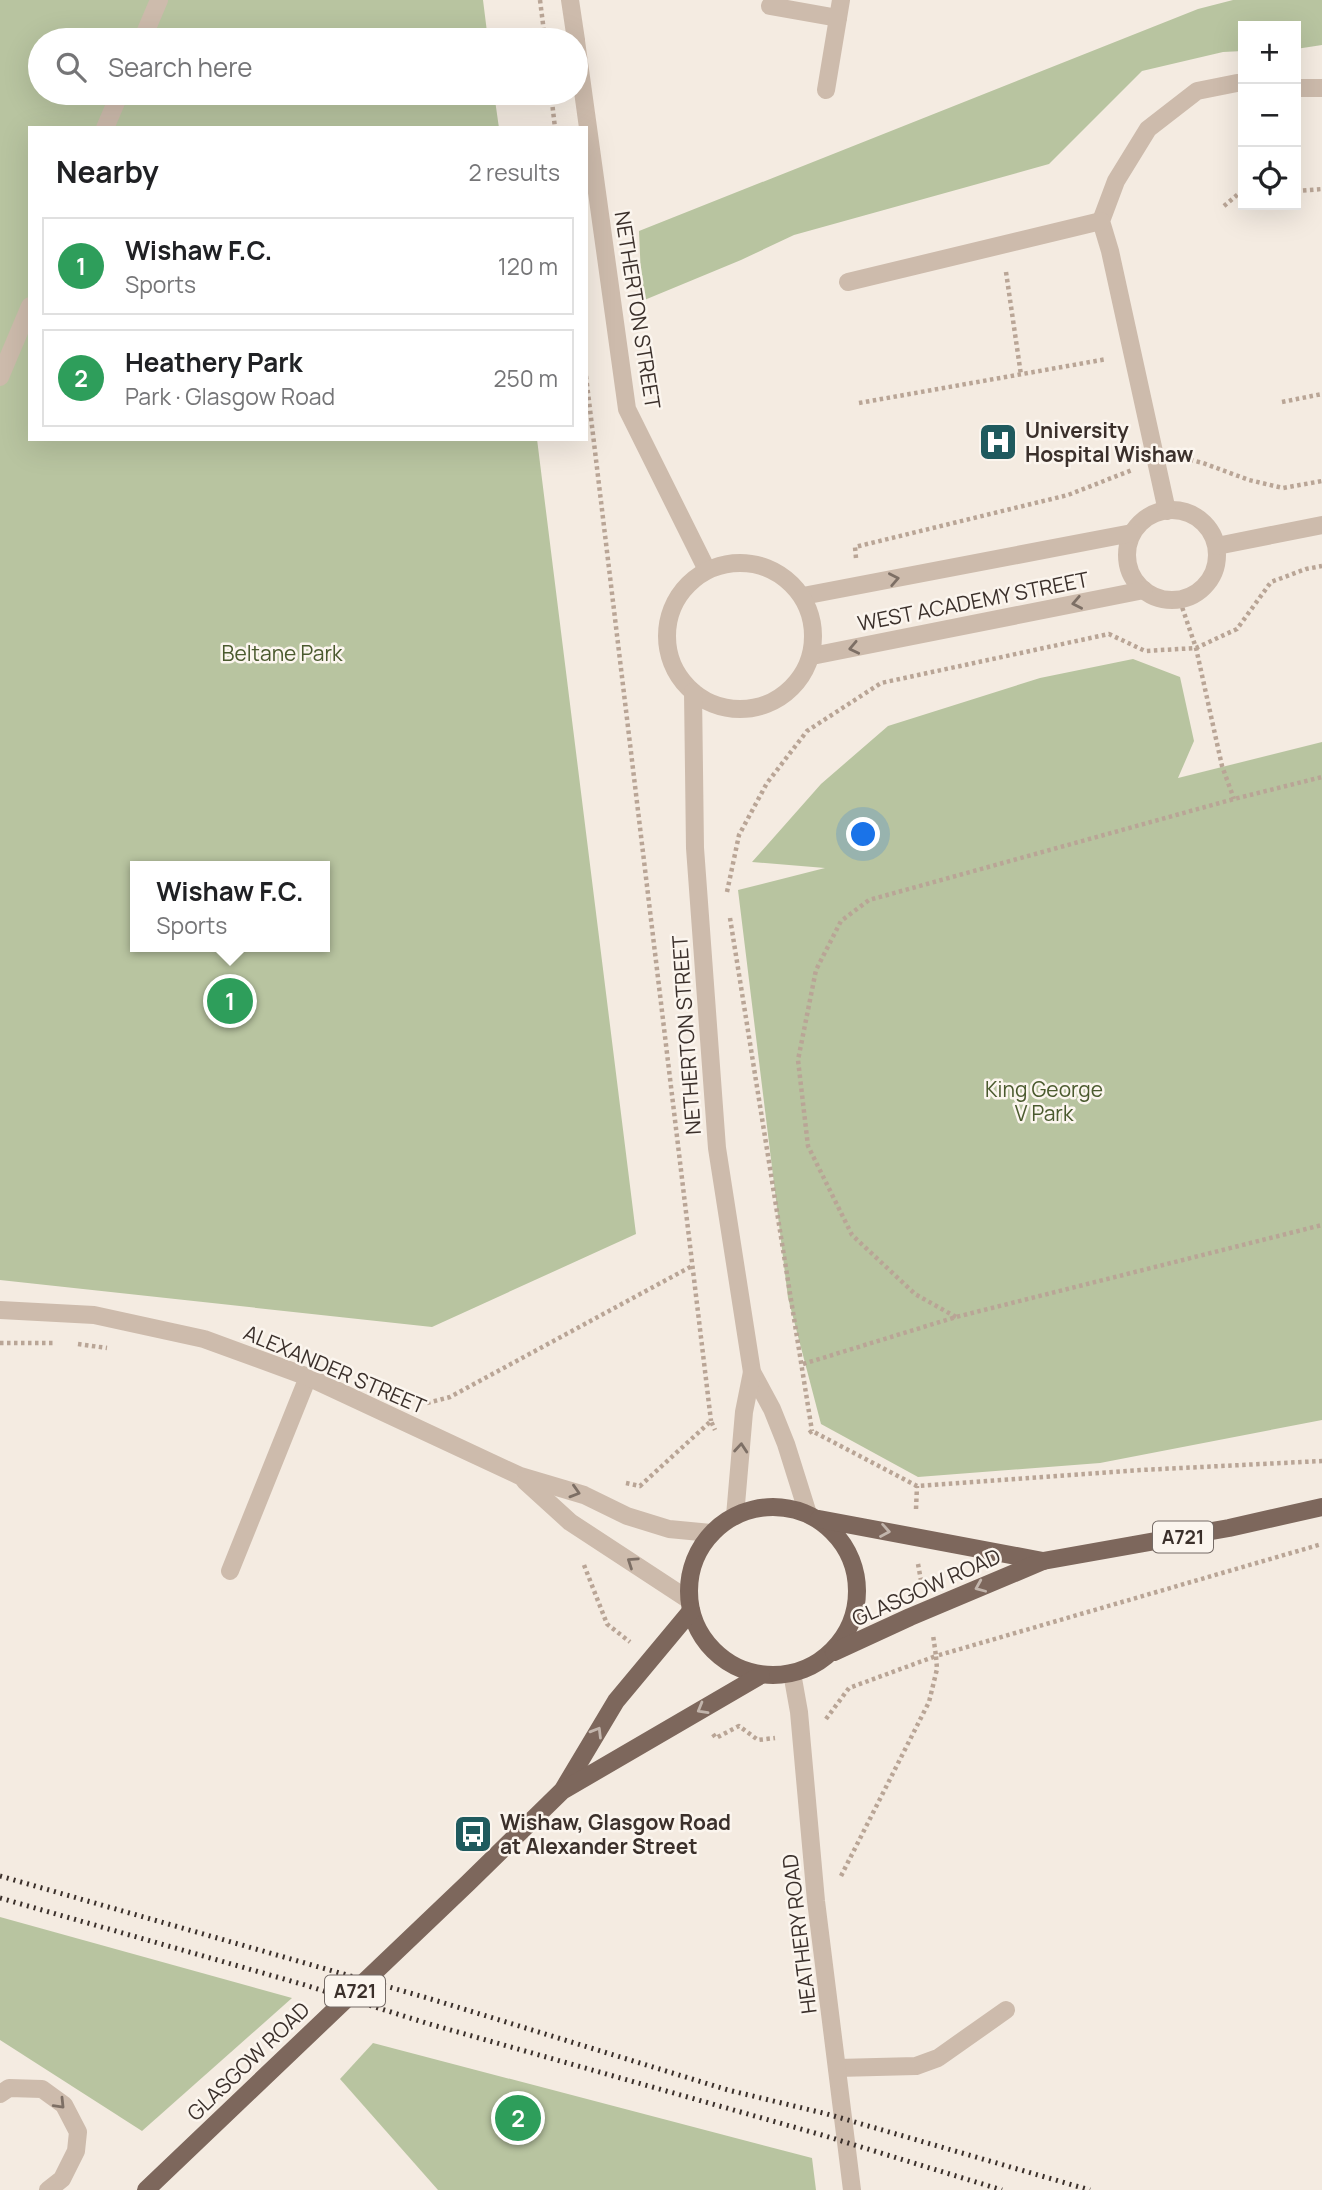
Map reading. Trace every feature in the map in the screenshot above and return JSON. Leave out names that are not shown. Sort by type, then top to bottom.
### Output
[{"type":"main road","name":"GLASGOW ROAD","points":[[828,1655],[1043,1561],[1229,1528],[1322,1507]]},
{"type":"main road","points":[[763,1508],[783,1508],[813,1517],[839,1539],[852,1561],[857,1586],[855,1612],[845,1635],[828,1655],[811,1667],[792,1674],[761,1675],[724,1659],[710,1647],[698,1630],[690,1605],[689,1576],[698,1553],[711,1533],[735,1516],[763,1508]]},
{"type":"main road","name":"GLASGOW ROAD","points":[[813,1517],[1043,1561]]},
{"type":"main road","name":"GLASGOW ROAD","points":[[562,1791],[616,1701],[690,1605]]},
{"type":"main road","name":"GLASGOW ROAD","points":[[146,2190],[562,1791],[761,1675]]},
{"type":"street","points":[[147,28],[159,0]]},
{"type":"street","name":"NETHERTON STREET","points":[[570,0],[574,28]]},
{"type":"street","points":[[826,90],[841,0]]},
{"type":"street","points":[[770,6],[838,18]]},
{"type":"street","points":[[1167,511],[1110,251],[1101,221],[1116,181],[1148,129],[1197,91],[1238,82]]},
{"type":"street","points":[[1301,88],[1322,88]]},
{"type":"street","points":[[106,126],[115,105]]},
{"type":"street","name":"NETHERTON STREET","points":[[585,105],[588,126]]},
{"type":"street","name":"NETHERTON STREET","points":[[588,128],[627,409],[707,570]]},
{"type":"street","points":[[848,282],[1101,221]]},
{"type":"street","points":[[0,377],[28,311]]},
{"type":"street","points":[[1159,512],[1188,512],[1206,525],[1217,546],[1216,570],[1198,594],[1180,601],[1154,597],[1136,583],[1127,564],[1127,548],[1132,533],[1144,519],[1159,512]]},
{"type":"street","points":[[1217,546],[1322,525]]},
{"type":"street","name":"WEST ACADEMY STREET","points":[[803,596],[1132,533]]},
{"type":"street","points":[[741,562],[766,566],[786,577],[803,596],[814,631],[812,656],[802,676],[784,695],[770,704],[745,710],[714,704],[693,692],[682,681],[672,663],[667,638],[670,613],[687,585],[707,570],[741,562]]},
{"type":"street","name":"WEST ACADEMY STREET","points":[[812,656],[1144,590]]},
{"type":"street","name":"NETHERTON STREET","points":[[693,692],[695,848],[717,1148],[752,1373],[772,1409],[813,1517]]},
{"type":"street","name":"ALEXANDER STREET","points":[[0,1310],[94,1315],[192,1336],[308,1377],[520,1476],[584,1495],[626,1516],[669,1529],[711,1533]]},
{"type":"street","name":"NETHERTON STREET","points":[[735,1516],[744,1412],[752,1373]]},
{"type":"street","points":[[230,1572],[308,1377]]},
{"type":"street","name":"ALEXANDER STREET","points":[[520,1476],[570,1522],[690,1605]]},
{"type":"street","name":"HEATHERY ROAD","points":[[792,1674],[799,1712],[816,1901],[852,2190]]},
{"type":"street","points":[[837,2068],[916,2066],[938,2058],[1006,2010]]},
{"type":"street","points":[[0,2094],[9,2088],[42,2089],[64,2105],[78,2132],[76,2151],[62,2179],[48,2190]]},
{"type":"path","points":[[540,0],[544,28]]},
{"type":"path","points":[[552,105],[555,126]]},
{"type":"path","points":[[1301,191],[1322,189]]},
{"type":"path","points":[[1224,206],[1238,194]]},
{"type":"path","points":[[1005,265],[1021,375]]},
{"type":"path","points":[[859,403],[1133,355]]},
{"type":"path","points":[[588,393],[711,1421],[723,1446],[741,1448]]},
{"type":"path","points":[[1282,402],[1322,394]]},
{"type":"path","points":[[726,895],[739,835],[767,783],[807,731],[881,682],[1109,634],[1145,651],[1196,648],[1237,629],[1271,582],[1322,566]]},
{"type":"path","points":[[1180,601],[1196,648],[1222,766],[1234,799]]},
{"type":"path","points":[[956,1317],[915,1294],[852,1235],[808,1146],[798,1060],[817,970],[841,922],[869,900],[1322,777]]},
{"type":"path","points":[[729,908],[812,1431]]},
{"type":"path","points":[[803,1364],[956,1317],[1322,1224]]},
{"type":"path","points":[[426,1404],[450,1397],[692,1265]]},
{"type":"path","points":[[69,1342],[109,1349]]},
{"type":"path","points":[[0,1343],[58,1343]]},
{"type":"path","points":[[584,1495],[598,1478],[640,1486],[711,1421]]},
{"type":"path","points":[[786,1444],[812,1431]]},
{"type":"path","points":[[812,1431],[917,1486],[1141,1470],[1322,1461]]},
{"type":"path","points":[[816,1901],[843,1875],[929,1702],[937,1669],[936,1656],[1322,1544]]},
{"type":"green space","name":"Beltane Park","points":[[0,0],[483,0],[486,28],[28,28],[28,105],[496,105],[499,126],[28,126],[28,441],[537,441],[636,1234],[432,1327],[0,1280]]},
{"type":"green space","points":[[1233,0],[1322,0],[1322,45],[1301,48],[1301,21],[1238,21],[1238,51],[1223,52],[1142,71],[1049,164],[794,235],[642,301],[639,231],[1198,9]]},
{"type":"green space","name":"King George V Park","points":[[1133,659],[1180,677],[1194,741],[1178,778],[1322,742],[1322,1420],[1100,1463],[918,1477],[821,1424],[788,1298],[738,890],[825,868],[752,862],[821,784],[888,726],[1040,678]]},
{"type":"green space","points":[[0,1917],[292,1998],[142,2131],[0,2040]]},
{"type":"green space","points":[[373,2043],[812,2158],[816,2190],[438,2190],[340,2079]]},
{"type":"railway","points":[[0,1876],[431,1999],[728,2090],[827,2114],[1090,2190]]},
{"type":"railway","points":[[0,1898],[822,2135],[1002,2190]]},
{"type":"place","name":"University Hospital Wishaw","points":[[998,442]]},
{"type":"place","name":"Wishaw F.C.","points":[[230,1001]]},
{"type":"place","name":"Wishaw, Glasgow Road at Alexander Street","points":[[473,1834]]},
{"type":"place","name":"Heathery Park","points":[[518,2118]]}]
